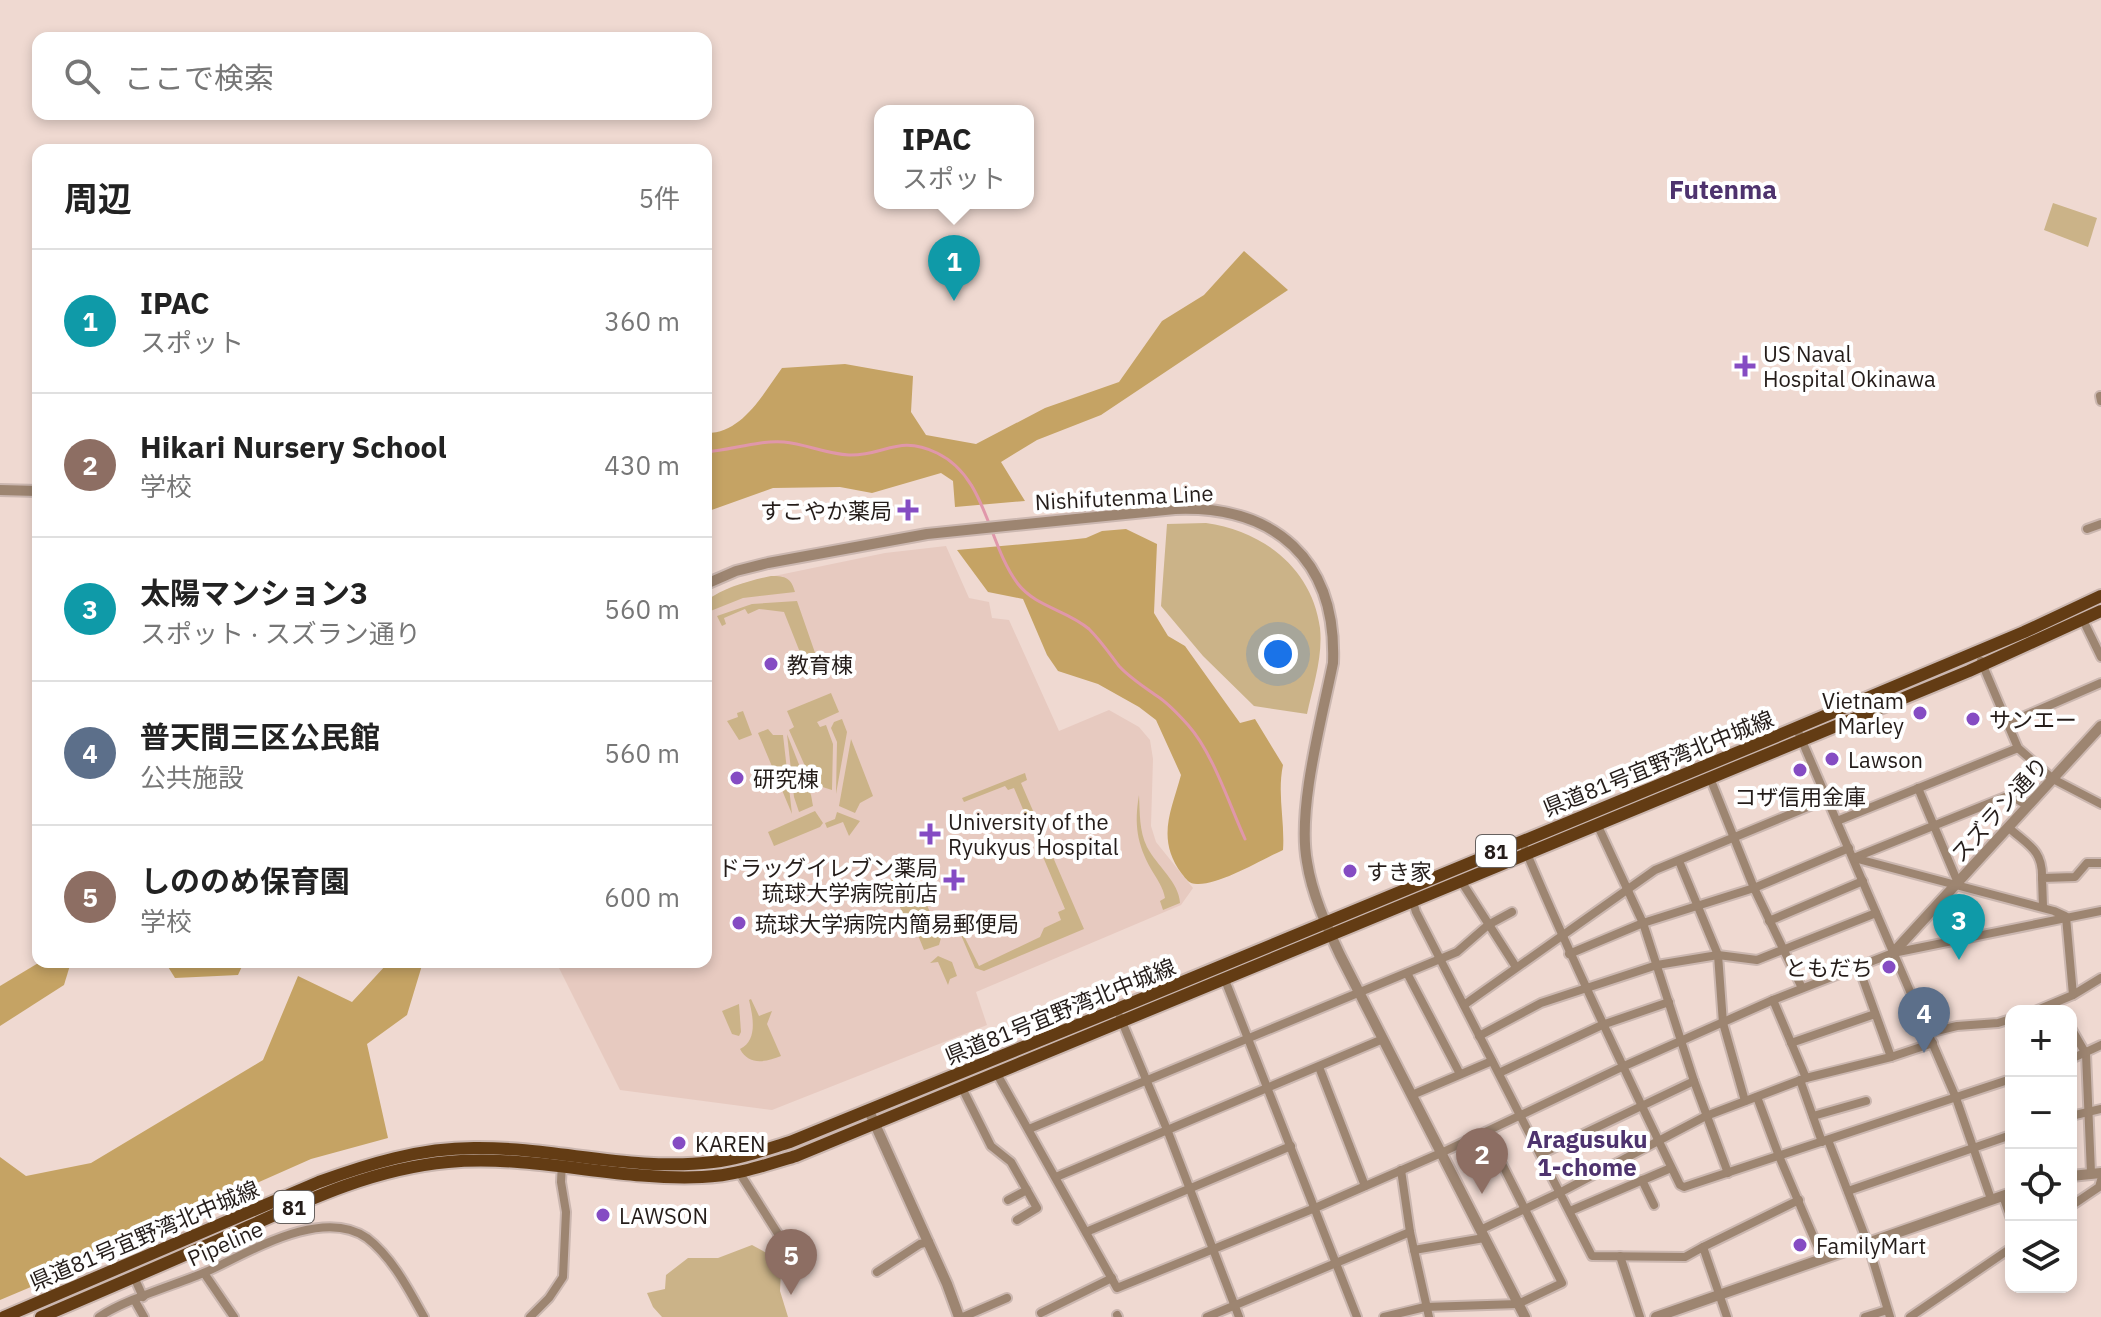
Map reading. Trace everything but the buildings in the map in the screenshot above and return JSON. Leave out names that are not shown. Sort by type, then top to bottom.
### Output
[{"type":"main road","name":"県道81号宜野湾北中城線","points":[[4,1317],[319,1182],[404,1156],[448,1149],[497,1148],[648,1164],[711,1162],[749,1155],[869,1111],[1325,922],[1524,847],[2101,596]]},
{"type":"main road","name":"県道81号宜野湾北中城線","points":[[41,1317],[331,1190],[392,1171],[475,1161],[663,1178],[705,1177],[739,1172],[796,1156],[1413,902],[1461,881],[1524,847],[1597,824],[1983,666],[2101,611]]},
{"type":"street","points":[[0,490],[32,491]]},
{"type":"street","name":"Nishifutenma Line","points":[[712,581],[768,563],[953,530],[1201,508],[1230,512],[1258,521],[1298,551],[1318,579],[1333,623],[1333,663],[1309,793],[1304,840],[1310,877],[1331,935],[1525,1317]]},
{"type":"street","points":[[2087,529],[2101,524]]},
{"type":"street","points":[[2083,620],[2101,657]]},
{"type":"street","points":[[1977,652],[2018,748],[2053,779],[2101,804]]},
{"type":"street","points":[[2006,724],[2101,683]]},
{"type":"street","name":"スズラン通り","points":[[1893,953],[2101,726]]},
{"type":"street","points":[[1656,1317],[2002,1196],[1974,1148],[1933,1043],[1796,727]]},
{"type":"street","points":[[1837,821],[2018,748]]},
{"type":"street","points":[[1710,778],[1754,888],[1802,988]]},
{"type":"street","points":[[1918,788],[1958,883]]},
{"type":"street","points":[[1854,858],[2010,795],[2028,806]]},
{"type":"street","points":[[1464,1005],[1655,870],[1827,799]]},
{"type":"street","points":[[1597,824],[1643,923],[1694,1081],[1728,1173]]},
{"type":"street","points":[[2009,828],[2043,861],[2043,907]]},
{"type":"street","points":[[1524,847],[1585,989],[1671,1168],[1684,1187],[2005,1081]]},
{"type":"street","points":[[1569,954],[1643,923],[1754,888],[1849,848]]},
{"type":"street","points":[[1854,858],[1958,883],[2043,907],[2066,917]]},
{"type":"street","points":[[1679,861],[1718,955],[1723,1023],[1745,1101]]},
{"type":"street","points":[[2042,878],[2075,877],[2087,863],[2101,863]]},
{"type":"street","points":[[1461,881],[1516,967]]},
{"type":"street","points":[[1769,921],[1863,881]]},
{"type":"street","points":[[1413,902],[1592,1256],[1685,1257],[1799,1200]]},
{"type":"street","points":[[997,1074],[1117,1288],[1315,1208],[1773,1000],[1893,953],[2101,911]]},
{"type":"street","points":[[1029,1129],[1457,952],[1488,925],[1512,912]]},
{"type":"street","points":[[1479,1036],[1541,1003],[1657,965],[1718,955],[1757,960],[1876,913]]},
{"type":"street","points":[[2066,917],[2073,995]]},
{"type":"street","points":[[1859,968],[1891,1057]]},
{"type":"street","points":[[1407,973],[1460,1074]]},
{"type":"street","points":[[2062,1005],[2101,978]]},
{"type":"street","points":[[1225,980],[1357,1317]]},
{"type":"street","points":[[1773,1000],[1791,1043],[1813,1116],[1848,1191],[1868,1244],[1889,1313],[1865,1317]]},
{"type":"street","points":[[1499,1073],[1602,1025],[1669,1002]]},
{"type":"street","points":[[1117,1009],[1239,1317]]},
{"type":"street","points":[[1791,1043],[1875,1014]]},
{"type":"street","points":[[1928,1033],[2005,1021]]},
{"type":"street","points":[[2077,1038],[2086,1054],[2096,1173]]},
{"type":"street","points":[[1056,1177],[1383,1039]]},
{"type":"street","points":[[1414,1250],[1482,1234],[1706,1116],[1803,1079],[1933,1043]]},
{"type":"street","points":[[2077,1057],[2101,1045]]},
{"type":"street","points":[[1412,1095],[1492,1061]]},
{"type":"street","points":[[1319,1067],[1365,1186]]},
{"type":"street","points":[[1541,1154],[1694,1081]]},
{"type":"street","points":[[962,1088],[991,1146],[1011,1162],[1037,1208],[1017,1220]]},
{"type":"street","points":[[1757,1097],[1823,1259]]},
{"type":"street","points":[[1813,1116],[1866,1101]]},
{"type":"street","points":[[2077,1114],[2101,1109]]},
{"type":"street","points":[[869,1111],[961,1317],[1007,1298]]},
{"type":"street","points":[[1384,1317],[1425,1307],[1518,1304],[1562,1283],[1486,1132]]},
{"type":"street","points":[[1848,1191],[2005,1137]]},
{"type":"street","points":[[1086,1232],[1291,1146]]},
{"type":"street","points":[[530,1317],[549,1298],[563,1277],[566,1212],[563,1154]]},
{"type":"street","points":[[1570,1211],[1671,1168]]},
{"type":"street","points":[[1401,1170],[1410,1232],[1429,1317]]},
{"type":"street","points":[[739,1172],[787,1248]]},
{"type":"street","points":[[1642,1180],[1654,1205]]},
{"type":"street","points":[[2077,1202],[2099,1187],[2101,1180]]},
{"type":"street","points":[[1008,1200],[1027,1190]]},
{"type":"street","name":"Pipeline","points":[[103,1316],[274,1240],[330,1226],[365,1237],[393,1266],[424,1317]]},
{"type":"street","points":[[1207,1317],[1410,1232]]},
{"type":"street","points":[[877,1272],[920,1244],[929,1242]]},
{"type":"street","points":[[1703,1247],[1727,1317]]},
{"type":"street","points":[[1910,1317],[2005,1252]]},
{"type":"street","points":[[1620,1256],[1640,1317]]},
{"type":"street","points":[[204,1273],[234,1317]]},
{"type":"street","points":[[134,1277],[144,1317]]},
{"type":"street","points":[[1041,1313],[1112,1278]]},
{"type":"shaded area","points":[[2053,203],[2097,218],[2088,247],[2044,230]]},
{"type":"shaded area","points":[[1244,251],[1288,290],[1101,415],[1037,440],[1001,462],[1025,501],[955,507],[953,481],[941,473],[872,493],[840,487],[773,488],[712,510],[712,433],[741,420],[782,368],[845,364],[913,376],[911,412],[926,435],[976,444],[1045,408],[1119,382],[1162,321],[1204,295]]},
{"type":"shaded area","points":[[1206,523],[1247,534],[1265,544],[1281,556],[1307,587],[1315,607],[1321,639],[1307,714],[1254,706],[1203,656],[1161,606],[1167,524]]},
{"type":"shaded area","points":[[1126,529],[1157,544],[1154,613],[1168,636],[1185,646],[1240,723],[1255,719],[1283,765],[1283,850],[1229,876],[1206,883],[1188,881],[1169,849],[1168,825],[1181,775],[1156,720],[1098,684],[1058,671],[1047,655],[1023,599],[988,592],[957,550],[1086,538],[1102,531]]},
{"type":"shaded area","name":"University of the Ryukyus Hospital","points":[[946,546],[969,598],[989,602],[992,618],[1009,620],[1059,731],[1109,710],[1139,727],[1150,740],[1153,759],[1151,826],[1156,842],[1193,888],[1181,905],[976,992],[987,1025],[772,1110],[620,1090],[559,968],[712,968],[712,597],[731,587],[759,579],[885,553]]},
{"type":"shaded area","points":[[771,576],[781,577],[792,584],[795,592],[743,598],[712,610],[712,597],[737,585]]},
{"type":"shaded area","points":[[797,601],[821,670],[809,675],[784,612],[759,609],[748,614],[745,609],[724,618],[726,624],[722,626],[717,616],[752,604]]},
{"type":"shaded area","points":[[831,693],[839,712],[817,722],[820,727],[826,725],[833,744],[832,790],[813,784],[789,730],[794,727],[787,711]]},
{"type":"shaded area","points":[[743,711],[752,735],[739,740],[727,721],[738,717],[737,713]]},
{"type":"shaded area","points":[[842,719],[847,732],[836,794],[837,742],[831,728],[834,722]]},
{"type":"shaded area","points":[[768,729],[773,735],[783,735],[792,814],[758,733]]},
{"type":"shaded area","points":[[787,734],[813,806],[799,812],[794,797]]},
{"type":"shaded area","points":[[851,739],[873,796],[860,803],[855,813],[839,806]]},
{"type":"shaded area","points":[[1025,773],[1027,780],[1021,783],[1084,929],[984,971],[975,968],[961,935],[979,966],[1040,937],[1044,928],[1061,920],[1058,912],[1065,909],[1014,788],[1008,790],[1005,786],[964,802],[962,798]]},
{"type":"shaded area","points":[[1139,795],[1144,841],[1179,895],[1180,903],[1163,910],[1160,901],[1165,898],[1164,894],[1146,860],[1138,834]]},
{"type":"shaded area","points":[[815,811],[823,823],[820,827],[774,846],[768,832]]},
{"type":"shaded area","points":[[837,812],[860,821],[849,836],[843,822],[827,828],[825,823],[835,819]]},
{"type":"shaded area","points":[[903,866],[912,870],[941,938],[939,945],[924,950],[913,923],[904,916],[890,886],[893,875]]},
{"type":"shaded area","points":[[938,956],[952,962],[957,976],[950,979],[948,985],[938,962],[930,963]]},
{"type":"shaded area","points":[[32,967],[69,968],[64,985],[0,1026],[0,986]]},
{"type":"shaded area","points":[[169,968],[241,968],[238,975],[175,978]]},
{"type":"shaded area","points":[[383,968],[421,968],[407,1015],[367,1044],[388,1138],[311,1159],[0,1300],[0,1157],[26,1176],[91,1163],[263,1060],[298,976],[352,1002]]},
{"type":"shaded area","points":[[751,999],[759,1016],[772,1011],[767,1024],[781,1056],[764,1061],[753,1060],[740,1049],[752,1034]]},
{"type":"shaded area","points":[[739,1004],[739,1036],[732,1034],[722,1011]]},
{"type":"shaded area","points":[[752,1245],[772,1256],[781,1271],[780,1291],[788,1317],[662,1317],[653,1307],[647,1293],[665,1289],[666,1275],[688,1258],[718,1258]]},
{"type":"waterway","points":[[712,451],[774,442],[849,455],[912,445],[937,453],[954,464],[976,494],[999,550],[1025,592],[1089,629],[1123,670],[1161,699],[1188,725],[1213,764],[1245,839]]},
{"type":"place","name":"IPAC","points":[[954,301]]},
{"type":"place","name":"US Naval Hospital Okinawa","points":[[1745,366]]},
{"type":"place","name":"すこやか薬局","points":[[908,510]]},
{"type":"place","name":"教育棟","points":[[771,664]]},
{"type":"place","name":"Vietnam Marley","points":[[1920,713]]},
{"type":"place","name":"サンエー","points":[[1973,719]]},
{"type":"place","name":"Lawson","points":[[1832,759]]},
{"type":"place","name":"コザ信用金庫","points":[[1800,770]]},
{"type":"place","name":"研究棟","points":[[737,778]]},
{"type":"place","name":"University of the Ryukyus Hospital","points":[[930,834]]},
{"type":"place","name":"すき家","points":[[1350,871]]},
{"type":"place","name":"ドラッグイレブン薬局 琉球大学病院前店","points":[[954,880]]},
{"type":"place","name":"琉球大学病院内簡易郵便局","points":[[739,923]]},
{"type":"place","name":"太陽マンション3","points":[[1959,960]]},
{"type":"place","name":"ともだち","points":[[1889,967]]},
{"type":"place","name":"普天間三区公民館","points":[[1924,1053]]},
{"type":"place","name":"KAREN","points":[[679,1143]]},
{"type":"place","name":"Hikari Nursery School","points":[[1482,1194]]},
{"type":"place","name":"LAWSON","points":[[603,1215]]},
{"type":"place","name":"FamilyMart","points":[[1800,1245]]},
{"type":"place","name":"しののめ保育園","points":[[791,1295]]},
{"type":"district","name":"Futenma","points":[[1723,189]]},
{"type":"district","name":"Aragusuku 1-chome","points":[[1587,1153]]}]
